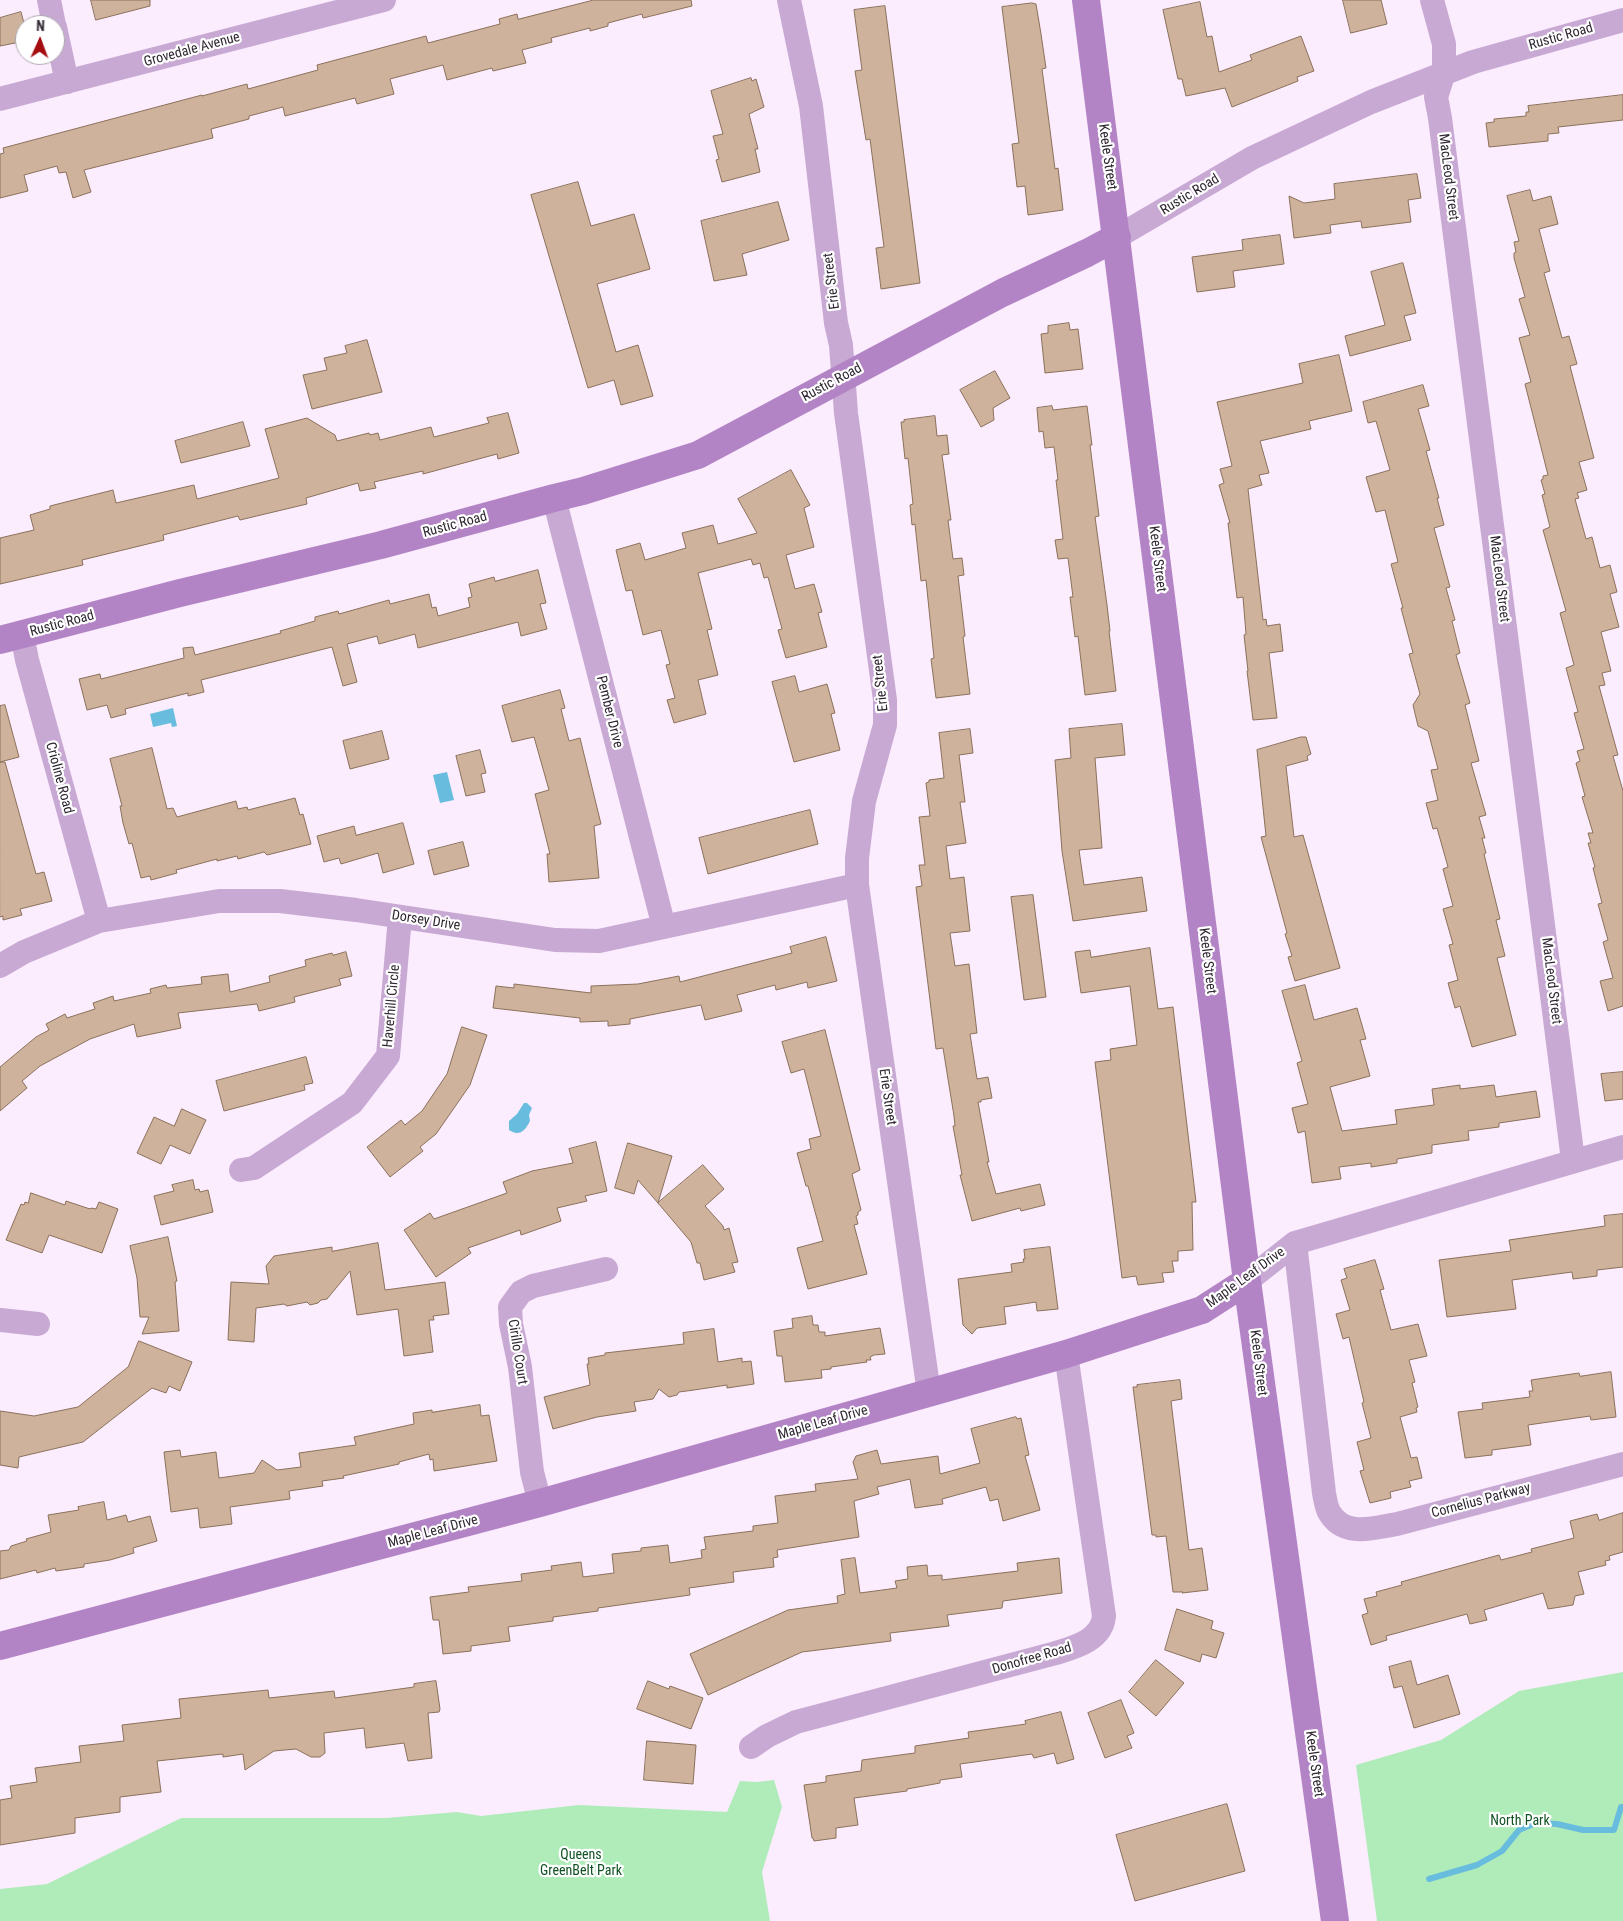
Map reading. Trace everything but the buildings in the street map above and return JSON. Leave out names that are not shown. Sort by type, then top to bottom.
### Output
[{"type":"street","points":[[49,0],[52,15]]},
{"type":"street","name":"Grovedale Avenue","points":[[0,99],[384,0]]},
{"type":"street","name":"Erie Street","points":[[789,0],[812,106],[842,377],[885,700],[885,724],[863,810],[857,858],[857,885],[929,1393]]},
{"type":"street","name":"Keele Street","points":[[1086,0],[1247,1281],[1335,1921]]},
{"type":"street","name":"MacLeod Street","points":[[1432,0],[1444,44],[1444,72],[1436,97],[1574,1160]]},
{"type":"street","name":"Rustic Road","points":[[11,637],[180,593],[381,545],[554,498],[583,492],[698,455],[1002,293],[1117,237],[1252,158],[1371,102],[1473,62],[1623,20]]},
{"type":"street","points":[[63,65],[67,82]]},
{"type":"street","name":"Pember Drive","points":[[554,498],[664,927]]},
{"type":"street","name":"Crioline Road","points":[[11,637],[27,660],[99,921]]},
{"type":"street","name":"Dorsey Drive","points":[[0,966],[24,952],[99,921],[219,901],[280,901],[400,916],[563,940],[599,942],[857,885]]},
{"type":"street","name":"Haverhill Circle","points":[[242,1170],[254,1168],[352,1103],[388,1056],[400,916]]},
{"type":"street","name":"Maple Leaf Drive","points":[[0,1646],[540,1503],[1066,1354],[1202,1310],[1247,1281],[1295,1242],[1623,1147]]},
{"type":"street","name":"Cornelius Parkway","points":[[1295,1242],[1324,1492],[1328,1511],[1339,1523],[1349,1528],[1362,1530],[1397,1524],[1623,1464]]},
{"type":"street","name":"Cirillo Court","points":[[540,1503],[532,1472],[520,1367],[511,1324],[510,1307],[521,1292],[533,1286],[606,1269]]},
{"type":"street","points":[[0,1320],[38,1324]]},
{"type":"street","name":"Donofree Road","points":[[752,1747],[767,1736],[796,1722],[1056,1653],[1084,1643],[1100,1632],[1104,1616],[1066,1354]]},
{"type":"green space","name":"North Park","points":[[1623,1672],[1623,1921],[1377,1921],[1356,1765],[1441,1740],[1519,1691]]},
{"type":"green space","name":"Queens GreenBelt Park","points":[[774,1780],[782,1807],[762,1872],[770,1921],[0,1921],[0,1889],[47,1884],[181,1818],[386,1818],[457,1812],[481,1816],[579,1805],[727,1812],[740,1781]]},
{"type":"water","points":[[173,708],[177,726],[172,727],[171,723],[153,727],[150,714]]},
{"type":"water","points":[[447,772],[454,800],[440,803],[433,775]]},
{"type":"water","points":[[524,1103],[527,1103],[532,1108],[529,1115],[530,1121],[526,1128],[516,1133],[509,1130],[509,1121],[517,1114]]},
{"type":"waterway","points":[[1429,1879],[1477,1865],[1502,1851],[1519,1830],[1536,1823],[1557,1824],[1583,1830],[1614,1830],[1621,1807],[1623,1807]]}]
